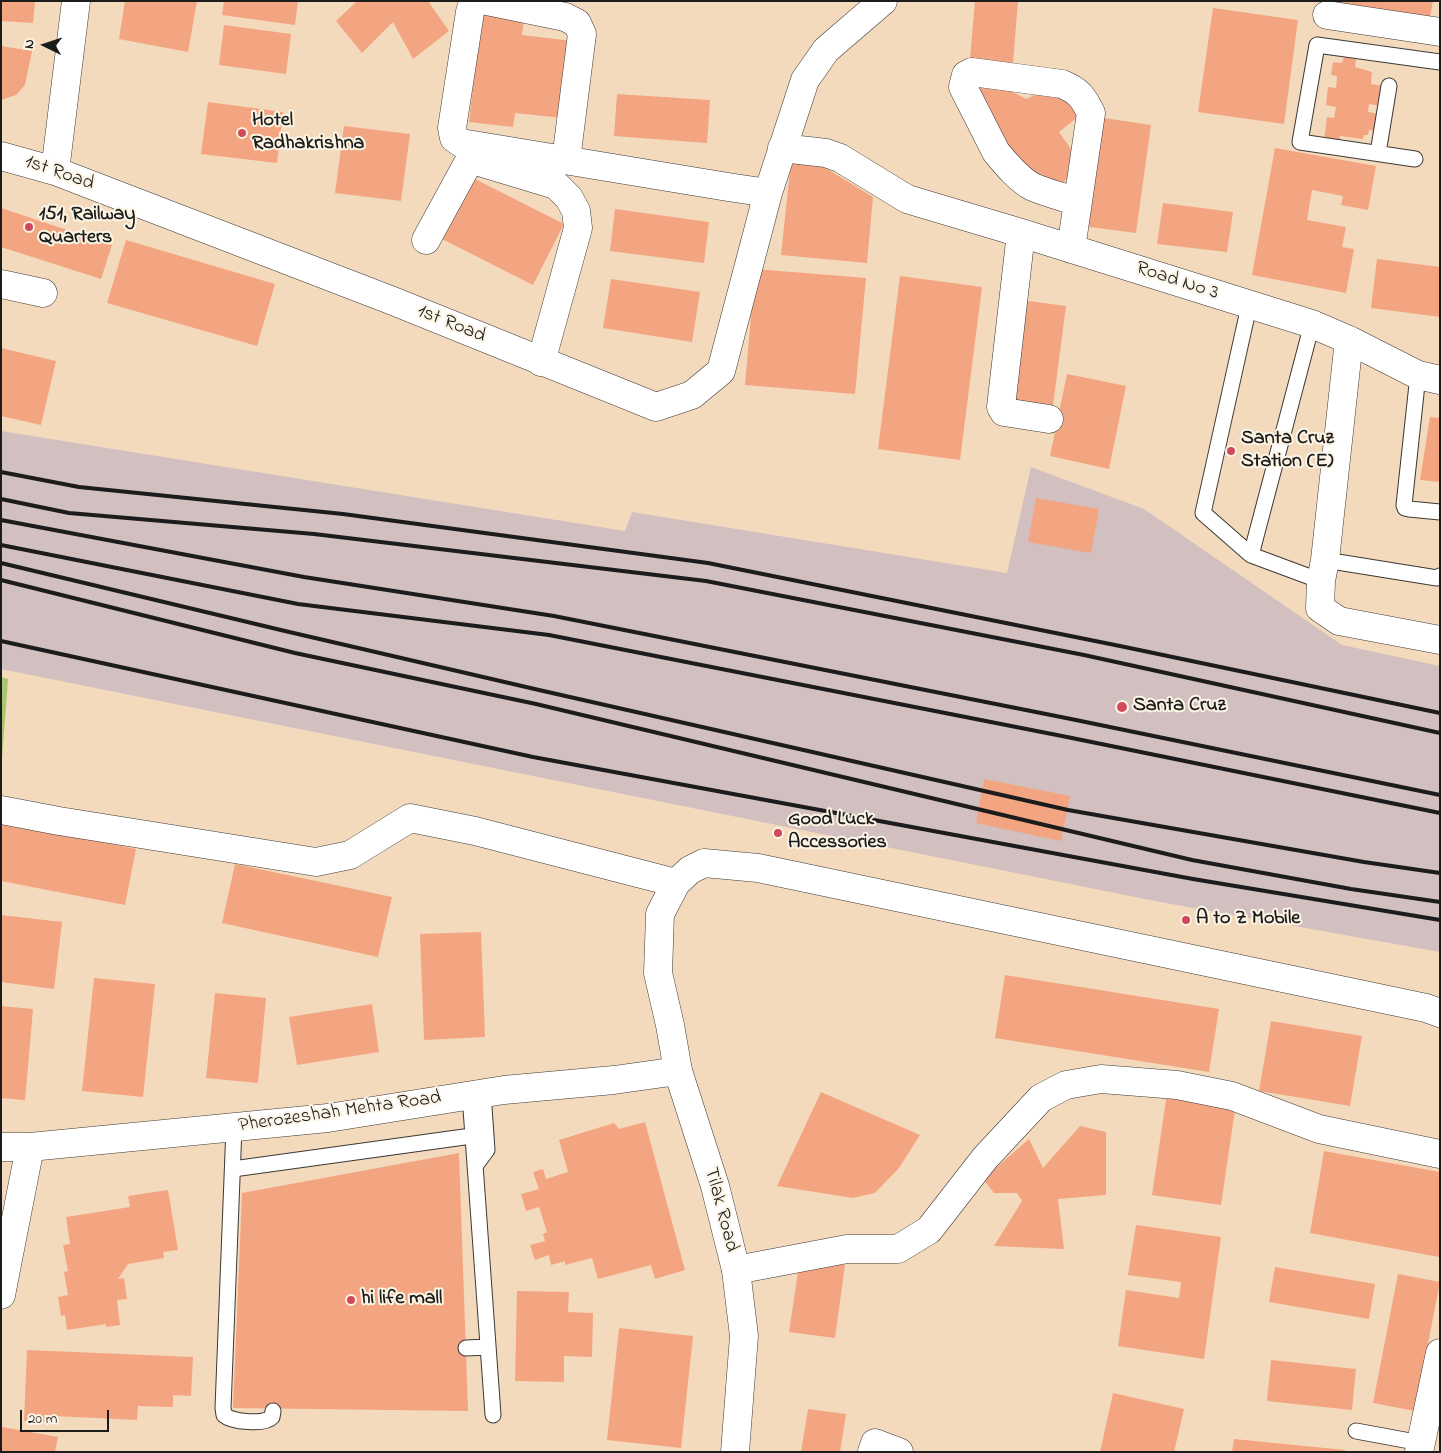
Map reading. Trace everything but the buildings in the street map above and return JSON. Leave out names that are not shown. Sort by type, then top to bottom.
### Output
[{"type":"street","points":[[55,171],[76,1]]},
{"type":"street","points":[[477,1],[472,6],[470,12],[452,128],[454,138],[461,143],[768,192]]},
{"type":"street","points":[[487,1],[564,17],[577,23],[582,34],[566,160]]},
{"type":"street","name":"1st Road","points":[[1,156],[55,171],[393,301],[541,362],[656,406],[692,395],[720,371],[768,192],[805,80],[826,50],[883,1]]},
{"type":"street","points":[[1328,15],[1440,32]]},
{"type":"street","points":[[1071,249],[1078,202],[1091,113],[1083,97],[1075,89],[1062,84],[972,72],[966,75],[963,87],[996,152],[1003,161],[1033,186],[1078,202]]},
{"type":"street","name":"Road No 3","points":[[782,148],[826,153],[840,158],[908,198],[1249,306],[1312,324],[1429,378]]},
{"type":"street","points":[[426,240],[468,163],[473,160],[556,185],[569,198],[576,211],[578,228],[541,362]]},
{"type":"street","points":[[1022,233],[1001,407],[1004,412],[1049,420]]},
{"type":"street","points":[[1,284],[43,293]]},
{"type":"street","points":[[1350,340],[1320,608],[1339,621],[1440,640]]},
{"type":"street","points":[[1,810],[59,822],[316,862],[350,855],[410,818],[475,831],[676,883],[690,870],[704,863],[758,868],[1426,1008],[1440,1013]]},
{"type":"street","name":"Tilak Road","points":[[676,883],[660,914],[658,973],[678,1071],[715,1186],[736,1270],[744,1336],[735,1452]]},
{"type":"street","name":"Pherozeshah Mehta Road","points":[[1,1147],[30,1147],[328,1118],[477,1094],[614,1080],[678,1071]]},
{"type":"street","points":[[736,1270],[847,1249],[898,1249],[929,1230],[985,1158],[1041,1098],[1066,1085],[1101,1079],[1177,1085],[1232,1096],[1319,1129],[1440,1154]]},
{"type":"street","points":[[1,1296],[30,1147]]},
{"type":"street","points":[[1426,1447],[1440,1353]]},
{"type":"street","points":[[872,1452],[876,1443],[899,1452]]},
{"type":"lane","points":[[1415,159],[1300,142],[1317,45],[1440,62]]},
{"type":"lane","points":[[1378,154],[1389,86]]},
{"type":"lane","points":[[1249,306],[1203,513],[1251,555],[1323,570],[1437,578],[1440,576]]},
{"type":"lane","points":[[1251,555],[1312,324]]},
{"type":"lane","points":[[1429,378],[1404,504],[1409,509],[1440,512]]},
{"type":"lane","points":[[477,1094],[480,1135],[475,1166],[493,1416]]},
{"type":"lane","points":[[234,1127],[223,1408],[224,1415],[233,1420],[265,1422],[272,1417],[272,1411]]},
{"type":"lane","points":[[233,1169],[480,1135]]},
{"type":"lane","points":[[466,1348],[488,1347]]},
{"type":"lane","points":[[1356,1431],[1426,1447]]},
{"type":"shaded area","points":[[1,431],[625,531],[632,512],[1007,573],[1031,467],[1144,509],[1342,645],[1440,666],[1440,952],[1160,902],[1,669]]},
{"type":"green space","points":[[1,677],[8,679],[2,759],[1,758]]},
{"type":"railway","points":[[1,472],[79,487],[343,514],[708,563],[1440,713]]},
{"type":"railway","points":[[1,499],[69,513],[314,534],[706,581],[1084,655],[1440,733]]},
{"type":"railway","points":[[1,520],[304,577],[554,616],[1440,795]]},
{"type":"railway","points":[[1,545],[298,604],[549,635],[1440,813]]},
{"type":"railway","points":[[1,563],[539,690],[1068,810],[1364,862],[1440,873]]},
{"type":"railway","points":[[1,580],[295,653],[536,704],[1192,860],[1351,889],[1440,902]]},
{"type":"railway","points":[[1,641],[533,757],[1193,879],[1440,920]]},
{"type":"place","name":"Hotel Radhakrishna","points":[[242,133]]},
{"type":"place","name":"151, Railway Quarters","points":[[29,227]]},
{"type":"place","name":"Santa Cruz Station (E)","points":[[1231,451]]},
{"type":"place","name":"Santa Cruz","points":[[1122,707]]},
{"type":"place","name":"Good Luck Accessories","points":[[778,833]]},
{"type":"place","name":"A to Z Mobile","points":[[1186,920]]},
{"type":"place","name":"hi life mall","points":[[351,1300]]}]
